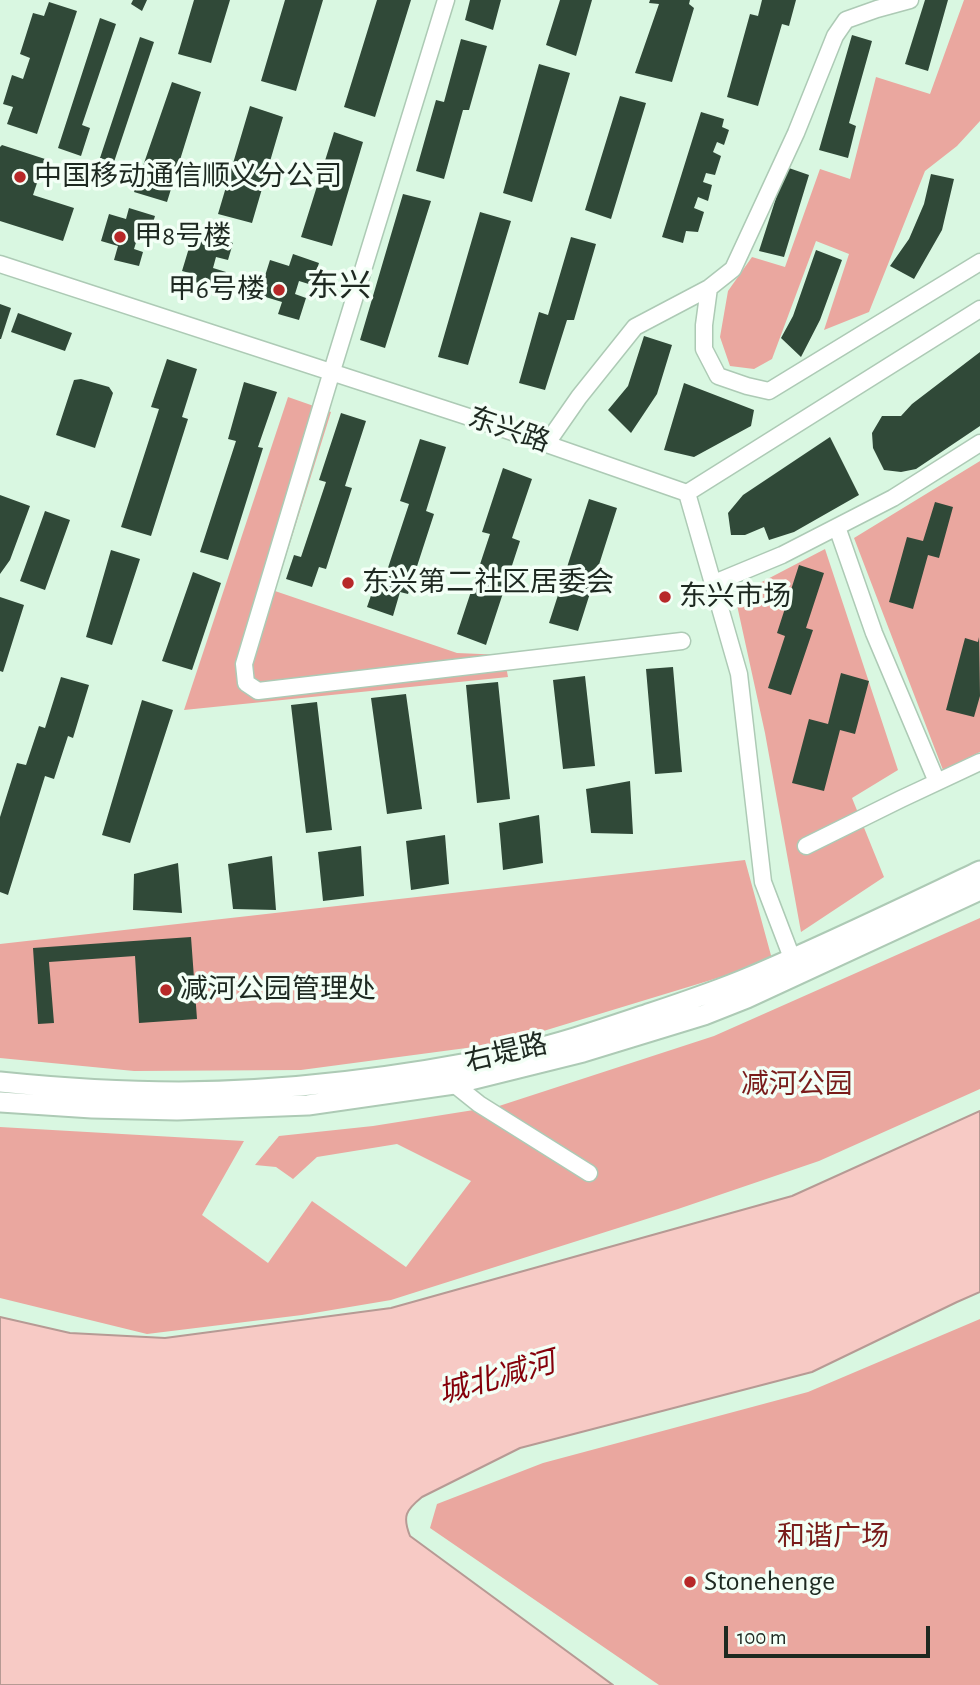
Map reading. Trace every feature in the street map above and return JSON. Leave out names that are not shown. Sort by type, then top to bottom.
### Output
[{"type":"main road","name":"右堤路","points":[[0,1082],[106,1090],[244,1090],[380,1077],[516,1053],[583,1035],[749,977],[980,871]]},
{"type":"main road","name":"右堤路","points":[[0,1102],[177,1110],[309,1105],[454,1084],[583,1052],[704,1015],[747,998],[980,890]]},
{"type":"street","points":[[446,0],[244,664],[246,683],[258,691],[682,641]]},
{"type":"street","points":[[547,443],[579,397],[635,327],[709,288],[733,269],[796,133],[835,36],[846,20],[910,0]]},
{"type":"street","points":[[709,288],[704,349],[718,376],[769,391],[980,262]]},
{"type":"street","name":"东兴路","points":[[0,264],[332,371],[547,443],[687,494]]},
{"type":"street","points":[[792,958],[763,882],[739,674],[687,494],[980,309]]},
{"type":"street","points":[[712,584],[782,555],[893,498],[980,443]]},
{"type":"street","points":[[837,527],[874,633],[937,782]]},
{"type":"street","points":[[806,846],[980,762]]},
{"type":"street","points":[[454,1084],[480,1104],[589,1173]]},
{"type":"green space","points":[[964,0],[980,0],[980,121],[957,146],[925,171],[869,312],[824,330],[849,254],[816,241],[772,359],[754,369],[730,366],[720,337],[728,291],[752,257],[785,267],[820,169],[850,179],[876,77],[930,94]]},
{"type":"green space","points":[[288,397],[331,412],[275,591],[457,653],[504,655],[508,677],[184,710]]},
{"type":"green space","points":[[980,461],[980,752],[943,770],[854,538]]},
{"type":"green space","points":[[825,549],[898,770],[852,798],[884,877],[801,932],[765,733],[735,596]]},
{"type":"green space","points":[[745,860],[772,959],[504,1043],[301,1070],[134,1071],[0,1058],[0,944]]},
{"type":"green space","name":"减河公园","points":[[980,918],[980,1089],[819,1161],[391,1300],[302,1315],[147,1334],[0,1298],[0,1127],[244,1141],[202,1215],[268,1263],[312,1201],[406,1267],[471,1181],[397,1144],[317,1157],[293,1179],[276,1167],[255,1165],[279,1136],[373,1126],[499,1106],[714,1036]]},
{"type":"green space","name":"和谐广场","points":[[980,1319],[980,1685],[659,1685],[430,1528],[437,1504],[543,1463],[808,1392]]},
{"type":"water","name":"城北减河","points":[[980,1111],[980,1292],[812,1372],[520,1448],[422,1497],[409,1510],[406,1523],[410,1536],[613,1685],[0,1685],[0,1317],[70,1333],[165,1338],[391,1308],[792,1196]]},
{"type":"building","points":[[133,0],[147,0],[142,11],[131,4]]},
{"type":"building","points":[[194,0],[230,0],[211,63],[178,54]]},
{"type":"building","points":[[285,0],[323,0],[296,91],[261,81]]},
{"type":"building","points":[[377,0],[411,0],[375,117],[344,107]]},
{"type":"building","points":[[470,0],[501,0],[493,30],[465,20]]},
{"type":"building","points":[[560,0],[592,0],[576,56],[546,45]]},
{"type":"building","points":[[650,0],[690,0],[689,4],[694,8],[672,82],[635,73],[659,4],[649,3]]},
{"type":"building","points":[[762,0],[796,0],[789,26],[782,24],[758,106],[727,97],[750,14],[758,16]]},
{"type":"building","points":[[925,0],[948,0],[928,71],[905,64]]},
{"type":"building","points":[[49,2],[77,11],[37,134],[7,124],[13,107],[3,104],[12,75],[23,79],[30,58],[20,54],[33,13],[44,16]]},
{"type":"building","points":[[100,18],[116,24],[82,125],[90,128],[81,156],[58,148]]},
{"type":"building","points":[[852,35],[872,41],[849,123],[856,126],[848,158],[819,150]]},
{"type":"building","points":[[140,37],[154,42],[114,162],[100,158]]},
{"type":"building","points":[[461,39],[487,46],[469,110],[463,110],[444,179],[416,171],[436,100],[444,102]]},
{"type":"building","points":[[539,64],[570,73],[532,202],[503,193]]},
{"type":"building","points":[[172,82],[201,92],[167,202],[134,192]]},
{"type":"building","points":[[620,96],[646,103],[611,219],[585,210]]},
{"type":"building","points":[[250,106],[283,117],[252,223],[218,214]]},
{"type":"building","points":[[701,112],[724,119],[722,127],[729,130],[724,145],[717,142],[713,152],[721,156],[715,175],[706,173],[703,182],[712,185],[708,201],[698,197],[694,208],[704,212],[698,232],[686,231],[683,243],[662,237]]},
{"type":"building","points":[[334,132],[363,142],[332,246],[301,237]]},
{"type":"building","name":"中国移动通信顺义分公司","points":[[2,145],[45,159],[33,195],[74,208],[63,241],[0,221]]},
{"type":"building","points":[[786,167],[809,175],[784,257],[759,251]]},
{"type":"building","points":[[931,174],[954,179],[942,230],[914,279],[890,266],[909,239],[924,204]]},
{"type":"building","points":[[403,194],[431,201],[385,348],[360,340]]},
{"type":"building","name":"甲8号楼","points":[[129,208],[155,216],[148,239],[138,236],[134,249],[143,252],[139,266],[114,260],[118,246],[101,241],[109,214],[126,219]]},
{"type":"building","points":[[480,212],[511,221],[468,365],[438,357]]},
{"type":"building","points":[[209,236],[233,243],[228,260],[216,257],[213,268],[226,272],[221,290],[195,282],[197,275],[182,271],[192,238],[208,243]]},
{"type":"building","points":[[571,237],[596,244],[574,320],[567,320],[545,390],[519,383],[539,312],[548,315]]},
{"type":"building","points":[[816,250],[842,260],[820,320],[801,357],[781,338],[793,316]]},
{"type":"building","name":"甲6号楼","points":[[293,254],[319,263],[312,285],[299,281],[295,294],[306,298],[299,320],[278,314],[282,302],[259,295],[270,260],[289,266]]},
{"type":"building","points":[[0,304],[11,308],[1,339],[0,339]]},
{"type":"building","points":[[18,313],[72,333],[65,351],[11,332]]},
{"type":"building","points":[[644,336],[672,345],[657,394],[631,433],[608,410],[628,386]]},
{"type":"building","points":[[980,352],[980,426],[916,469],[901,472],[884,470],[873,448],[872,433],[882,416],[901,416],[912,404]]},
{"type":"building","points":[[167,359],[197,369],[182,417],[188,419],[151,536],[121,527],[159,409],[151,407]]},
{"type":"building","points":[[81,379],[109,387],[113,393],[95,448],[56,435],[74,380]]},
{"type":"building","points":[[244,382],[277,392],[258,447],[263,448],[228,560],[200,552],[236,441],[228,439]]},
{"type":"building","points":[[684,383],[754,410],[751,426],[694,457],[664,450]]},
{"type":"building","points":[[341,413],[366,421],[345,486],[352,488],[326,569],[319,567],[312,587],[286,579],[294,555],[301,557],[326,482],[319,480]]},
{"type":"building","points":[[830,437],[859,495],[794,532],[769,540],[764,527],[745,535],[731,535],[728,513],[743,495]]},
{"type":"building","points":[[420,439],[446,447],[426,511],[434,514],[408,594],[400,592],[393,616],[367,607],[375,584],[382,586],[409,504],[400,501]]},
{"type":"building","points":[[503,468],[532,479],[512,538],[520,541],[486,645],[457,634],[490,534],[482,532]]},
{"type":"building","points":[[0,495],[30,506],[10,560],[0,574]]},
{"type":"building","points":[[589,499],[617,508],[578,631],[549,623]]},
{"type":"building","points":[[935,502],[953,507],[939,558],[928,555],[913,609],[889,602],[907,537],[923,541]]},
{"type":"building","points":[[45,511],[70,520],[45,590],[20,581]]},
{"type":"building","points":[[111,550],[140,559],[112,645],[86,637]]},
{"type":"building","points":[[799,565],[824,573],[806,628],[813,630],[791,695],[768,688],[785,636],[777,633]]},
{"type":"building","points":[[193,572],[221,583],[192,670],[162,661]]},
{"type":"building","points":[[0,597],[24,605],[3,672],[0,671]]},
{"type":"building","points":[[979,637],[980,696],[974,717],[946,710],[965,638],[978,642]]},
{"type":"building","points":[[673,667],[682,772],[655,774],[646,669]]},
{"type":"building","points":[[841,673],[869,681],[855,734],[840,730],[824,791],[792,783],[809,719],[828,724]]},
{"type":"building","points":[[585,676],[595,766],[563,769],[553,680]]},
{"type":"building","points":[[61,677],[89,685],[73,738],[68,736],[54,779],[45,776],[8,895],[0,892],[0,817],[17,763],[26,765],[39,726],[45,728]]},
{"type":"building","points":[[498,682],[510,799],[477,803],[466,685]]},
{"type":"building","points":[[406,694],[422,809],[387,814],[371,698]]},
{"type":"building","points":[[142,700],[173,710],[130,843],[102,835]]},
{"type":"building","points":[[317,702],[332,830],[306,833],[291,705]]},
{"type":"building","points":[[630,781],[633,834],[591,833],[586,789]]},
{"type":"building","points":[[539,815],[543,863],[503,870],[499,823]]},
{"type":"building","points":[[445,835],[449,884],[411,890],[406,841]]},
{"type":"building","points":[[361,846],[364,896],[323,901],[318,852]]},
{"type":"building","points":[[272,856],[276,910],[233,909],[228,864]]},
{"type":"building","points":[[178,863],[182,913],[133,910],[134,874]]},
{"type":"building","name":"减河公园管理处","points":[[191,937],[197,1019],[139,1023],[135,956],[49,962],[54,1023],[38,1024],[33,948]]},
{"type":"place","name":"中国移动通信顺义分公司","points":[[20,177]]},
{"type":"place","name":"甲8号楼","points":[[120,237]]},
{"type":"place","name":"甲6号楼","points":[[279,290]]},
{"type":"place","name":"东兴第二社区居委会","points":[[348,583]]},
{"type":"place","name":"东兴市场","points":[[665,597]]},
{"type":"place","name":"减河公园管理处","points":[[166,990]]},
{"type":"place","name":"Stonehenge","points":[[690,1582]]},
{"type":"district","name":"东兴","points":[[339,286]]}]
